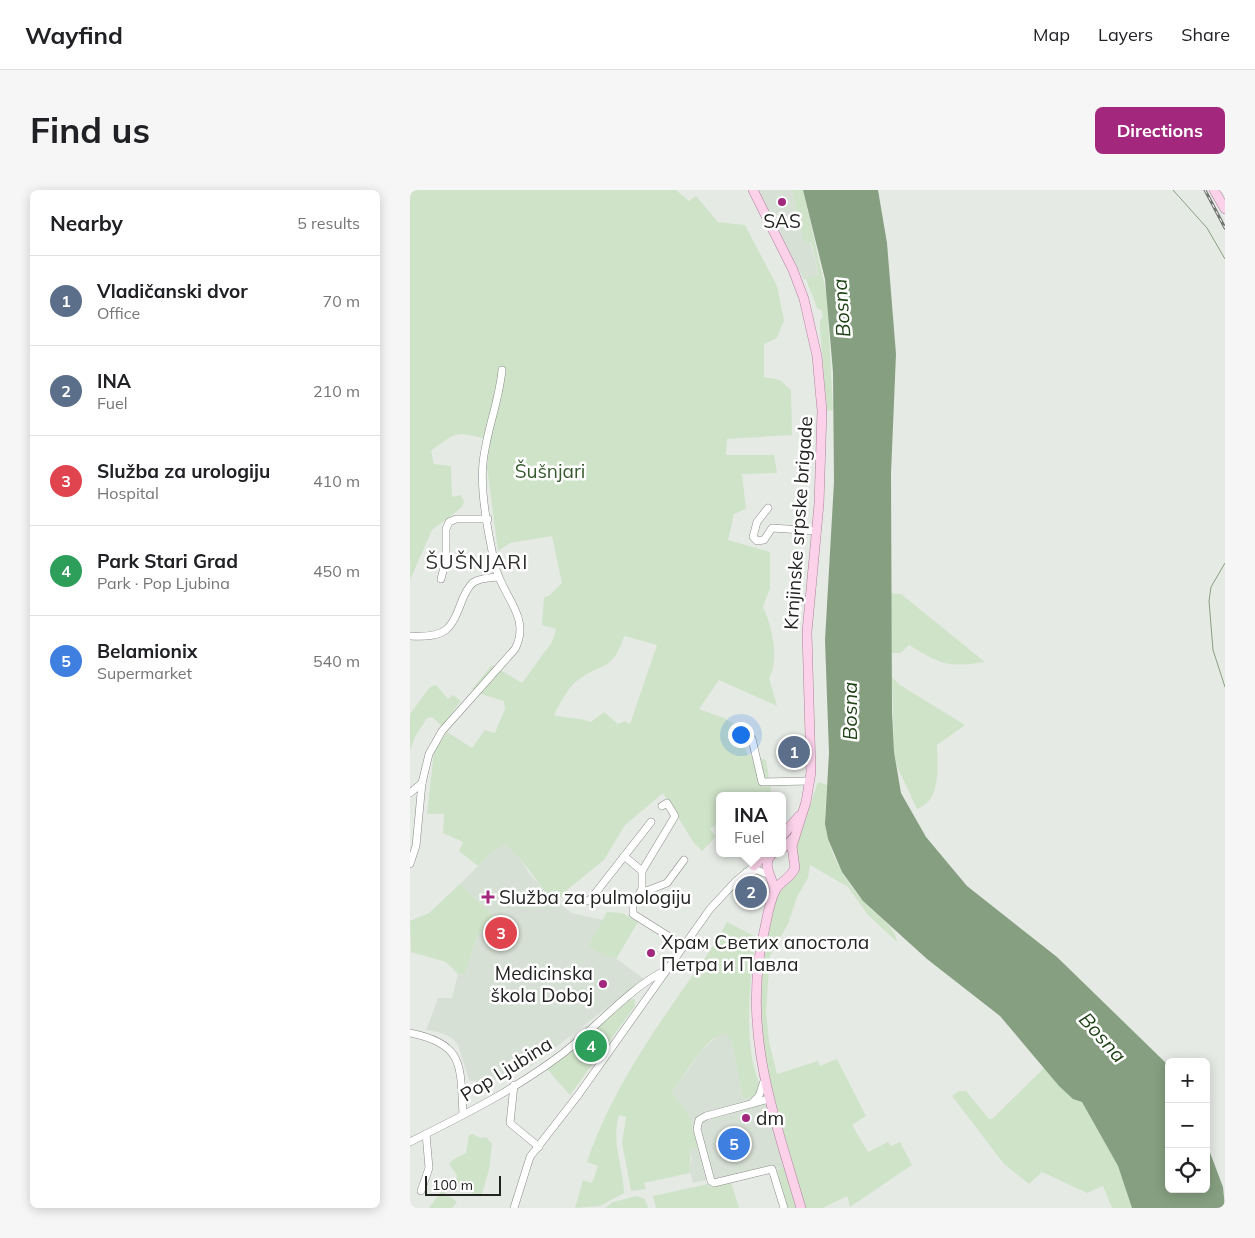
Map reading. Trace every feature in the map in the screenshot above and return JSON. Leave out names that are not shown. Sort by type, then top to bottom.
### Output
[{"type":"main road","name":"Krnjinske srpske brigade","points":[[753,190],[794,270],[804,299],[817,356],[822,411],[822,458],[807,632],[810,781],[794,838]]},
{"type":"main road","points":[[1214,190],[1225,209]]},
{"type":"main road","points":[[786,831],[803,810]]},
{"type":"main road","points":[[786,846],[794,838]]},
{"type":"main road","points":[[775,890],[788,878],[795,868],[793,857],[794,838]]},
{"type":"main road","points":[[786,853],[793,857]]},
{"type":"main road","points":[[754,866],[765,857]]},
{"type":"main road","points":[[768,857],[766,866],[775,890],[762,939],[757,977],[757,1029],[764,1081],[801,1208]]},
{"type":"main road","points":[[771,876],[779,879],[788,878]]},
{"type":"street","points":[[410,864],[416,846],[422,783],[429,754],[436,741],[515,649],[520,639],[520,618],[497,577],[482,465],[498,402],[502,370]]},
{"type":"street","points":[[768,508],[753,529],[752,537],[757,541],[764,540],[772,528],[816,531]]},
{"type":"street","points":[[441,579],[446,558],[446,529],[449,522],[456,519],[488,519]]},
{"type":"street","points":[[410,636],[431,636],[446,632],[454,622],[470,586],[480,580],[497,577]]},
{"type":"street","points":[[752,739],[762,782],[810,781]]},
{"type":"street","points":[[410,793],[422,783]]},
{"type":"street","points":[[641,893],[642,871],[675,816],[667,803],[662,806]]},
{"type":"street","points":[[586,901],[590,900],[606,882],[651,822]]},
{"type":"street","points":[[624,856],[642,871]]},
{"type":"street","points":[[684,860],[667,883],[641,893],[632,905],[633,914],[684,946]]},
{"type":"street","points":[[514,1208],[526,1166],[539,1146],[716,902],[744,873],[754,866]]},
{"type":"street","points":[[744,873],[757,870],[771,876]]},
{"type":"street","name":"Pop Ljubina","points":[[410,1142],[514,1085],[560,1055],[650,979],[668,969]]},
{"type":"street","points":[[634,994],[644,990],[652,990]]},
{"type":"street","points":[[634,994],[641,997],[644,1002]]},
{"type":"street","points":[[410,1033],[436,1039],[449,1048],[460,1074],[463,1114]]},
{"type":"street","points":[[752,1104],[760,1096],[764,1081]]},
{"type":"street","points":[[514,1085],[510,1124],[539,1146]]},
{"type":"street","points":[[769,1099],[706,1116],[698,1120],[697,1129],[709,1177],[714,1183],[772,1169],[784,1208]]},
{"type":"street","points":[[421,1191],[429,1168],[426,1134]]},
{"type":"shaded area","points":[[756,190],[792,190],[804,243],[810,242],[819,276],[804,280]]},
{"type":"shaded area","points":[[504,844],[515,851],[531,876],[557,902],[572,913],[603,920],[588,946],[613,956],[644,979],[530,1067],[527,1057],[493,1081],[478,1083],[469,1080],[458,1045],[452,1038],[441,1033],[426,1030],[438,998],[452,998],[458,974],[465,974],[477,936],[496,918],[460,884],[492,852]]},
{"type":"shaded area","points":[[721,1033],[729,1035],[732,1042],[743,1099],[756,1096],[761,1087],[785,1167],[709,1188],[707,1180],[693,1183],[689,1168],[692,1159],[690,1149],[698,1146],[689,1114],[672,1093],[701,1051]]},
{"type":"green space","name":"Šušnjari","points":[[410,190],[676,190],[689,201],[696,196],[718,222],[745,225],[777,286],[784,320],[777,338],[764,344],[764,377],[780,380],[791,390],[792,435],[727,439],[726,455],[774,455],[777,473],[742,474],[746,509],[734,514],[728,540],[770,552],[770,588],[763,607],[774,643],[774,662],[769,678],[777,706],[719,680],[699,709],[724,718],[740,728],[747,754],[766,760],[771,792],[716,792],[716,825],[710,829],[716,837],[702,851],[694,843],[663,793],[625,825],[604,860],[567,890],[557,902],[543,888],[519,857],[505,844],[492,852],[478,866],[459,851],[463,842],[443,833],[444,814],[427,814],[434,751],[447,732],[472,748],[485,730],[495,733],[505,709],[504,701],[481,694],[472,689],[492,665],[522,683],[552,642],[556,629],[542,625],[544,597],[549,596],[562,583],[552,536],[510,543],[498,551],[487,467],[490,440],[464,434],[458,435],[447,439],[431,451],[434,464],[451,466],[452,497],[461,495],[464,502],[461,508],[432,530],[410,580]],"holes":[[[624,636],[657,645],[630,724],[625,721],[618,724],[604,712],[591,722],[554,715],[564,696],[575,683],[586,674],[606,665],[616,656]]]},
{"type":"green space","points":[[792,190],[803,190],[827,296],[833,410],[827,411],[820,330],[820,320],[823,317],[822,311],[817,308],[806,279],[819,275],[811,242],[804,243]]},
{"type":"green space","points":[[891,593],[901,594],[985,662],[962,665],[945,663],[929,657],[909,645],[901,653],[892,653]]},
{"type":"green space","points":[[892,677],[900,685],[965,725],[937,745],[937,773],[934,791],[925,805],[917,809],[897,766],[894,752]]},
{"type":"green space","points":[[436,685],[448,699],[453,695],[461,701],[442,726],[432,717],[427,718],[415,737],[410,750],[410,714],[430,687]]},
{"type":"green space","points":[[818,782],[827,785],[826,832],[838,864],[847,880],[868,907],[893,930],[897,942],[868,915],[848,887],[810,865],[808,878],[797,897],[788,924],[770,956],[766,1011],[769,1042],[777,1074],[818,1061],[820,1066],[837,1059],[866,1116],[852,1125],[868,1152],[888,1142],[891,1146],[900,1142],[912,1165],[850,1207],[847,1196],[823,1208],[805,1208],[775,1101],[761,1027],[762,954],[779,892],[798,874],[797,844]]},
{"type":"green space","points":[[460,884],[496,918],[477,936],[465,974],[458,974],[446,962],[411,952],[410,921],[429,913]]},
{"type":"green space","points":[[607,912],[622,913],[638,922],[616,959],[613,956],[610,958],[588,946]]},
{"type":"green space","points":[[727,922],[756,937],[750,992],[749,1034],[755,1071],[761,1087],[756,1096],[743,1099],[732,1042],[726,1034],[719,1035],[711,1040],[672,1093],[689,1114],[698,1147],[690,1149],[690,1173],[644,1183],[646,1189],[631,1191],[622,1143],[626,1117],[619,1115],[616,1135],[624,1193],[600,1206],[575,1208],[583,1180],[592,1183],[598,1166],[587,1162],[616,1095],[654,1032],[711,949]]},
{"type":"green space","points":[[630,999],[635,999],[635,1006],[570,1095],[547,1069],[567,1055]]},
{"type":"green space","points":[[1045,1067],[1070,1096],[1082,1102],[1118,1166],[1132,1208],[1112,1208],[1103,1186],[1087,1193],[1042,1172],[1029,1184],[1004,1164],[952,1096],[959,1091],[966,1091],[989,1119],[992,1119]]},
{"type":"green space","points":[[473,1134],[480,1138],[486,1137],[492,1144],[489,1170],[481,1197],[455,1185],[457,1175],[449,1164],[466,1153],[469,1135]]},
{"type":"green space","points":[[785,1167],[797,1208],[788,1208],[777,1170]]},
{"type":"green space","points":[[731,1182],[739,1208],[656,1208],[653,1196],[708,1184],[709,1188]]},
{"type":"green space","points":[[442,1190],[457,1202],[452,1208],[429,1208]]},
{"type":"green space","points":[[637,1196],[645,1199],[648,1208],[605,1208],[613,1202]]},
{"type":"water","name":"Bosna","points":[[803,190],[878,190],[887,243],[896,354],[891,473],[892,712],[894,752],[901,793],[926,837],[967,886],[1057,957],[1165,1062],[1165,1193],[1210,1193],[1210,1153],[1223,1187],[1225,1208],[1132,1208],[1118,1166],[1082,1102],[1073,1099],[1059,1086],[1000,1016],[927,959],[863,901],[842,872],[828,839],[825,824],[829,753],[825,640],[834,482],[833,372],[825,279]]},
{"type":"waterway","points":[[1173,190],[1207,228],[1225,259]]},
{"type":"waterway","points":[[1225,563],[1211,587],[1209,601],[1213,650],[1225,687]]},
{"type":"railway","points":[[1205,190],[1225,228]]},
{"type":"place","name":"SAS","points":[[782,202]]},
{"type":"place","name":"Vladičanski dvor","points":[[794,752]]},
{"type":"place","name":"INA","points":[[751,892]]},
{"type":"place","name":"Služba za pulmologiju","points":[[488,897]]},
{"type":"place","name":"Služba za urologiju","points":[[501,933]]},
{"type":"place","name":"Храм Светих апостола Петра и Павла","points":[[651,953]]},
{"type":"place","name":"Medicinska škola Doboj","points":[[603,984]]},
{"type":"place","name":"Park Stari Grad","points":[[591,1046]]},
{"type":"place","name":"dm","points":[[746,1118]]},
{"type":"place","name":"Belamionix","points":[[734,1144]]},
{"type":"district","name":"ŠUŠNJARI","points":[[477,561]]}]
